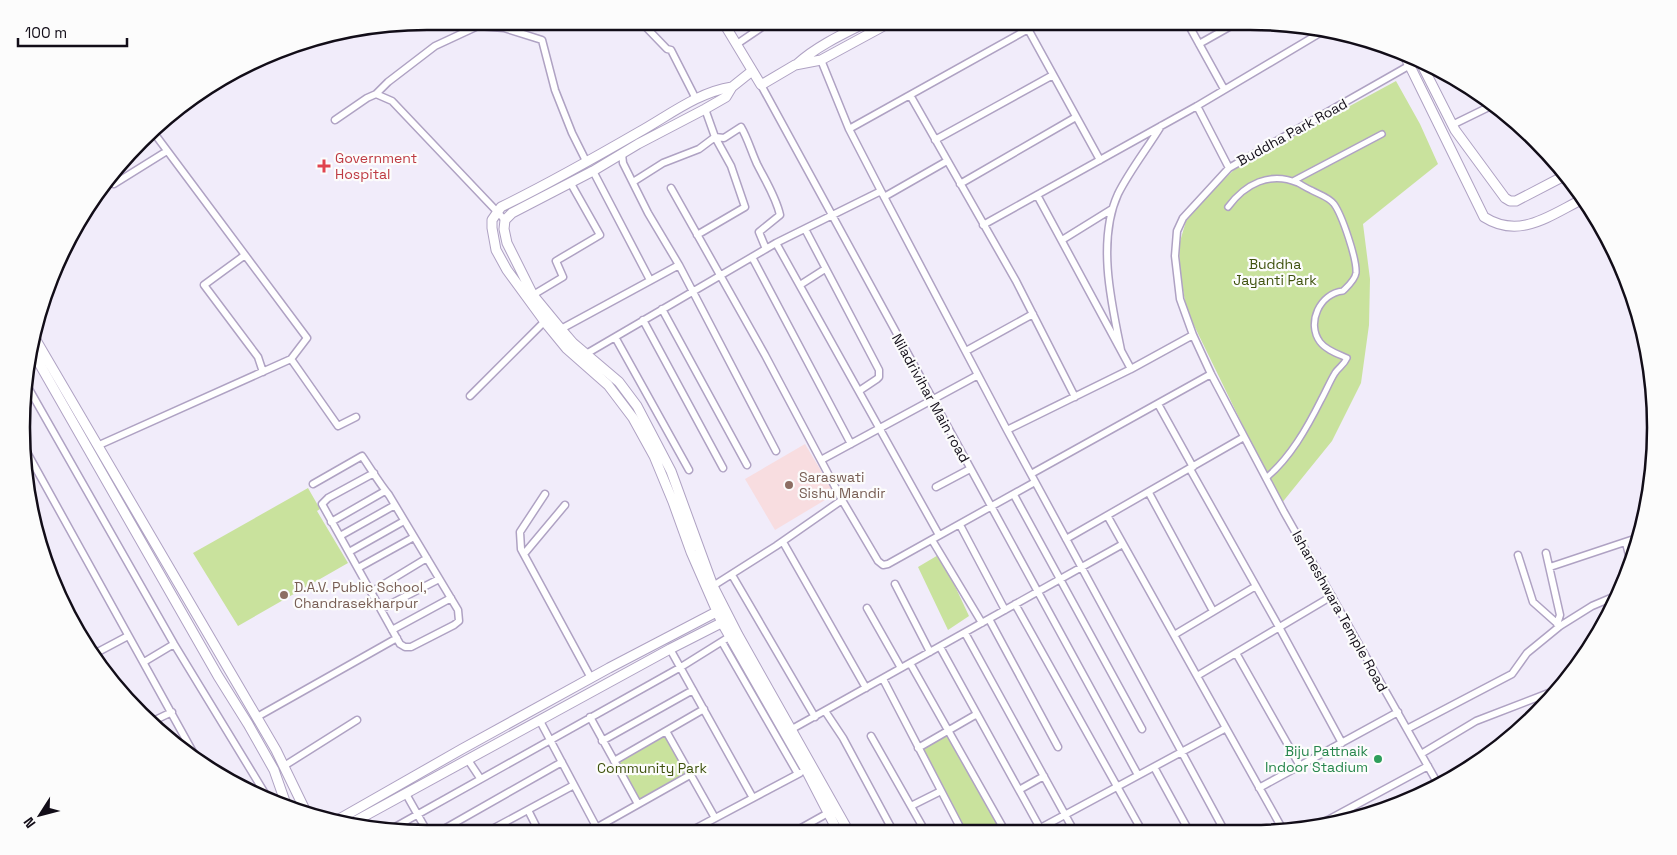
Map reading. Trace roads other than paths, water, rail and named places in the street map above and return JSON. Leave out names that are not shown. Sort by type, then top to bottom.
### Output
[{"type":"street","points":[[335,120],[376,94],[388,82],[435,46],[466,30]]},
{"type":"street","points":[[510,30],[542,40],[555,90],[572,133],[586,161]]},
{"type":"street","points":[[648,30],[666,48],[671,50],[696,99]]},
{"type":"street","name":"Niladrivihar Main road","points":[[728,30],[761,85],[1138,775]]},
{"type":"street","points":[[737,44],[758,30]]},
{"type":"street","points":[[761,85],[795,65],[806,56],[853,30]]},
{"type":"street","points":[[795,65],[821,60],[875,30]]},
{"type":"street","points":[[850,129],[1026,30]]},
{"type":"street","points":[[1029,30],[1100,160]]},
{"type":"street","points":[[1191,30],[1224,89]]},
{"type":"street","points":[[1199,44],[1224,30]]},
{"type":"street","points":[[983,225],[1196,106],[1315,36]]},
{"type":"street","points":[[821,60],[850,129],[883,194],[1007,430],[1221,825]]},
{"type":"street","points":[[1409,63],[1484,218],[1504,227],[1525,226],[1576,202]]},
{"type":"street","name":"Buddha Park Road","points":[[1244,437],[1211,374],[1193,335],[1180,299],[1175,256],[1177,231],[1183,218],[1229,168],[1410,66]]},
{"type":"street","points":[[721,610],[671,471],[637,406],[619,382],[561,330],[533,294],[507,243],[504,229],[505,220],[512,213],[705,109],[726,96],[732,87],[752,71]]},
{"type":"street","points":[[1425,71],[1452,125],[1498,191],[1510,202],[1516,201],[1558,177]]},
{"type":"street","points":[[935,140],[1053,75]]},
{"type":"street","points":[[732,87],[719,89],[696,99],[501,207],[492,220],[492,228],[496,250],[507,270],[544,322],[566,348],[608,385],[633,418],[654,456],[691,552],[726,621],[792,729],[800,751],[802,772]]},
{"type":"street","points":[[376,94],[392,101],[505,220]]},
{"type":"street","points":[[910,96],[1033,314],[1075,397]]},
{"type":"street","points":[[1196,106],[1229,168]]},
{"type":"street","points":[[1434,114],[1444,108]]},
{"type":"street","points":[[1452,125],[1486,108]]},
{"type":"street","points":[[697,235],[744,207],[731,166],[715,137],[705,109]]},
{"type":"street","points":[[960,184],[1076,117]]},
{"type":"street","points":[[1121,350],[1108,282],[1108,243],[1112,209],[1129,176],[1161,124]]},
{"type":"street","points":[[632,182],[663,163],[700,149],[715,137],[724,138],[741,127],[778,205],[780,215],[759,232],[766,249]]},
{"type":"street","points":[[1292,181],[1382,134]]},
{"type":"street","points":[[97,446],[291,360],[307,338],[157,137]]},
{"type":"street","points":[[114,184],[167,151]]},
{"type":"street","points":[[622,154],[623,164],[648,213],[679,266],[776,451]]},
{"type":"street","points":[[586,354],[776,243],[883,194],[947,161]]},
{"type":"street","points":[[593,171],[650,280]]},
{"type":"street","points":[[1228,207],[1236,196],[1245,189],[1265,179],[1274,177],[1292,181],[1333,202],[1346,228],[1356,273],[1354,279],[1343,292],[1337,292],[1320,306],[1315,314],[1314,322],[1315,332],[1319,340],[1324,346],[1347,358],[1346,361],[1336,371],[1297,441],[1276,470],[1266,478]]},
{"type":"street","points":[[533,294],[563,277],[556,261],[600,235],[570,182]]},
{"type":"street","points":[[671,188],[842,500],[878,561],[883,565],[888,564],[1035,482]]},
{"type":"street","points":[[1037,195],[1131,369]]},
{"type":"street","points":[[1062,240],[1112,209]]},
{"type":"street","points":[[805,229],[879,370],[880,377],[859,391]]},
{"type":"street","points":[[776,243],[939,535]]},
{"type":"street","points":[[245,255],[204,285],[258,358],[263,372]]},
{"type":"street","points":[[752,257],[851,444]]},
{"type":"street","points":[[561,330],[650,280],[679,266]]},
{"type":"street","points":[[800,285],[825,269]]},
{"type":"street","points":[[662,309],[747,464]]},
{"type":"street","points":[[966,352],[1033,314]]},
{"type":"street","points":[[643,320],[723,468]]},
{"type":"street","points":[[470,396],[544,322]]},
{"type":"street","points":[[1007,430],[1131,369],[1193,335]]},
{"type":"street","points":[[615,337],[689,470]]},
{"type":"street","points":[[39,346],[257,717],[303,805]]},
{"type":"street","points":[[36,358],[253,732],[274,770],[284,798]]},
{"type":"street","points":[[291,360],[338,426],[356,416]]},
{"type":"street","points":[[1031,474],[1211,374]]},
{"type":"street","points":[[821,460],[978,375]]},
{"type":"street","points":[[32,394],[174,644],[262,789]]},
{"type":"street","points":[[1158,404],[1191,468],[1342,743]]},
{"type":"street","points":[[1066,539],[1108,517],[1244,437]]},
{"type":"street","name":"Ishaneshwara Temple Road","points":[[1244,437],[1435,779]]},
{"type":"street","points":[[313,484],[362,456],[386,491],[427,558],[458,610],[459,617],[454,625],[411,647],[405,647],[400,644],[322,504],[324,501],[374,474]]},
{"type":"street","points":[[32,461],[190,746]]},
{"type":"street","points":[[936,487],[970,469]]},
{"type":"street","points":[[331,522],[386,491]]},
{"type":"street","points":[[1149,493],[1213,612]]},
{"type":"street","points":[[545,494],[520,532],[522,549],[591,678]]},
{"type":"street","points":[[1014,494],[1142,728]]},
{"type":"street","points":[[713,586],[783,542],[842,500]]},
{"type":"street","points":[[340,536],[394,505]]},
{"type":"street","points":[[524,554],[565,505]]},
{"type":"street","points":[[1108,517],[1279,824]]},
{"type":"street","points":[[349,552],[404,521]]},
{"type":"street","points":[[960,525],[1005,610]]},
{"type":"street","points":[[358,568],[414,537]]},
{"type":"street","points":[[932,540],[982,623]]},
{"type":"street","points":[[1550,567],[1630,541]]},
{"type":"street","points":[[783,542],[866,688]]},
{"type":"street","points":[[1626,542],[1628,549]]},
{"type":"street","points":[[792,729],[1123,544]]},
{"type":"street","points":[[1546,553],[1560,614],[1558,625]]},
{"type":"street","points":[[1518,555],[1534,602],[1558,625]]},
{"type":"street","points":[[371,592],[427,558]]},
{"type":"street","points":[[732,574],[815,717]]},
{"type":"street","points":[[381,609],[439,579]]},
{"type":"street","points":[[895,584],[930,652]]},
{"type":"street","points":[[1174,635],[1256,586]]},
{"type":"street","points":[[1197,676],[1332,596]]},
{"type":"street","points":[[392,630],[451,598]]},
{"type":"street","points":[[1407,729],[1512,674],[1527,653],[1558,625],[1592,606],[1607,600]]},
{"type":"street","points":[[1015,604],[1139,825]]},
{"type":"street","points":[[868,608],[901,668]]},
{"type":"street","points":[[345,816],[591,678],[721,610]]},
{"type":"street","points":[[989,619],[1058,747]]},
{"type":"street","points":[[726,621],[726,640],[834,825]]},
{"type":"street","points":[[360,819],[670,648],[726,621]]},
{"type":"street","points":[[965,633],[1071,825]]},
{"type":"street","points":[[99,651],[128,636]]},
{"type":"street","points":[[257,717],[397,638]]},
{"type":"street","points":[[400,824],[726,640]]},
{"type":"street","points":[[726,640],[800,751],[845,825]]},
{"type":"street","points":[[144,662],[174,644]]},
{"type":"street","points":[[940,647],[1019,790],[1035,825]]},
{"type":"street","points":[[670,648],[753,798]]},
{"type":"street","points":[[1236,653],[1300,766]]},
{"type":"street","points":[[910,663],[1002,825]]},
{"type":"street","points":[[883,679],[959,825]]},
{"type":"street","points":[[602,741],[693,690]]},
{"type":"street","points":[[1422,754],[1476,721],[1544,695]]},
{"type":"street","points":[[614,761],[704,709]]},
{"type":"street","points":[[825,711],[843,738],[889,825]]},
{"type":"street","points":[[157,719],[172,712]]},
{"type":"street","points":[[1259,788],[1398,712]]},
{"type":"street","points":[[918,748],[977,714]]},
{"type":"street","points":[[590,718],[638,804]]},
{"type":"street","points":[[284,766],[357,720]]},
{"type":"street","points":[[540,721],[594,825]]},
{"type":"street","points":[[1047,825],[1226,728]]},
{"type":"street","points":[[666,731],[714,818]]},
{"type":"street","points":[[871,736],[922,825]]},
{"type":"street","points":[[468,760],[480,778]]},
{"type":"street","points":[[451,825],[562,762]]},
{"type":"street","points":[[1339,814],[1428,766]]},
{"type":"street","points":[[1154,767],[1186,825]]},
{"type":"street","points":[[701,825],[802,772]]},
{"type":"street","points":[[420,774],[425,783]]},
{"type":"street","points":[[605,825],[690,775]]},
{"type":"street","points":[[1019,790],[1044,776]]},
{"type":"street","points":[[500,825],[574,785]]},
{"type":"street","points":[[911,806],[940,790]]},
{"type":"street","points":[[406,794],[424,825]]},
{"type":"street","points":[[528,810],[536,825]]},
{"type":"street","points":[[807,825],[828,813]]},
{"type":"place","name":"Government Hospital","points":[[324,166]]},
{"type":"place","name":"Saraswati Sishu Mandir","points":[[789,485]]},
{"type":"place","name":"D.A.V. Public School, Chandrasekharpur","points":[[284,595]]},
{"type":"place","name":"Biju Pattnaik Indoor Stadium","points":[[1378,759]]},
{"type":"park label","name":"Buddha Jayanti Park","points":[[1275,272]]},
{"type":"park label","name":"Community Park","points":[[652,768]]}]
